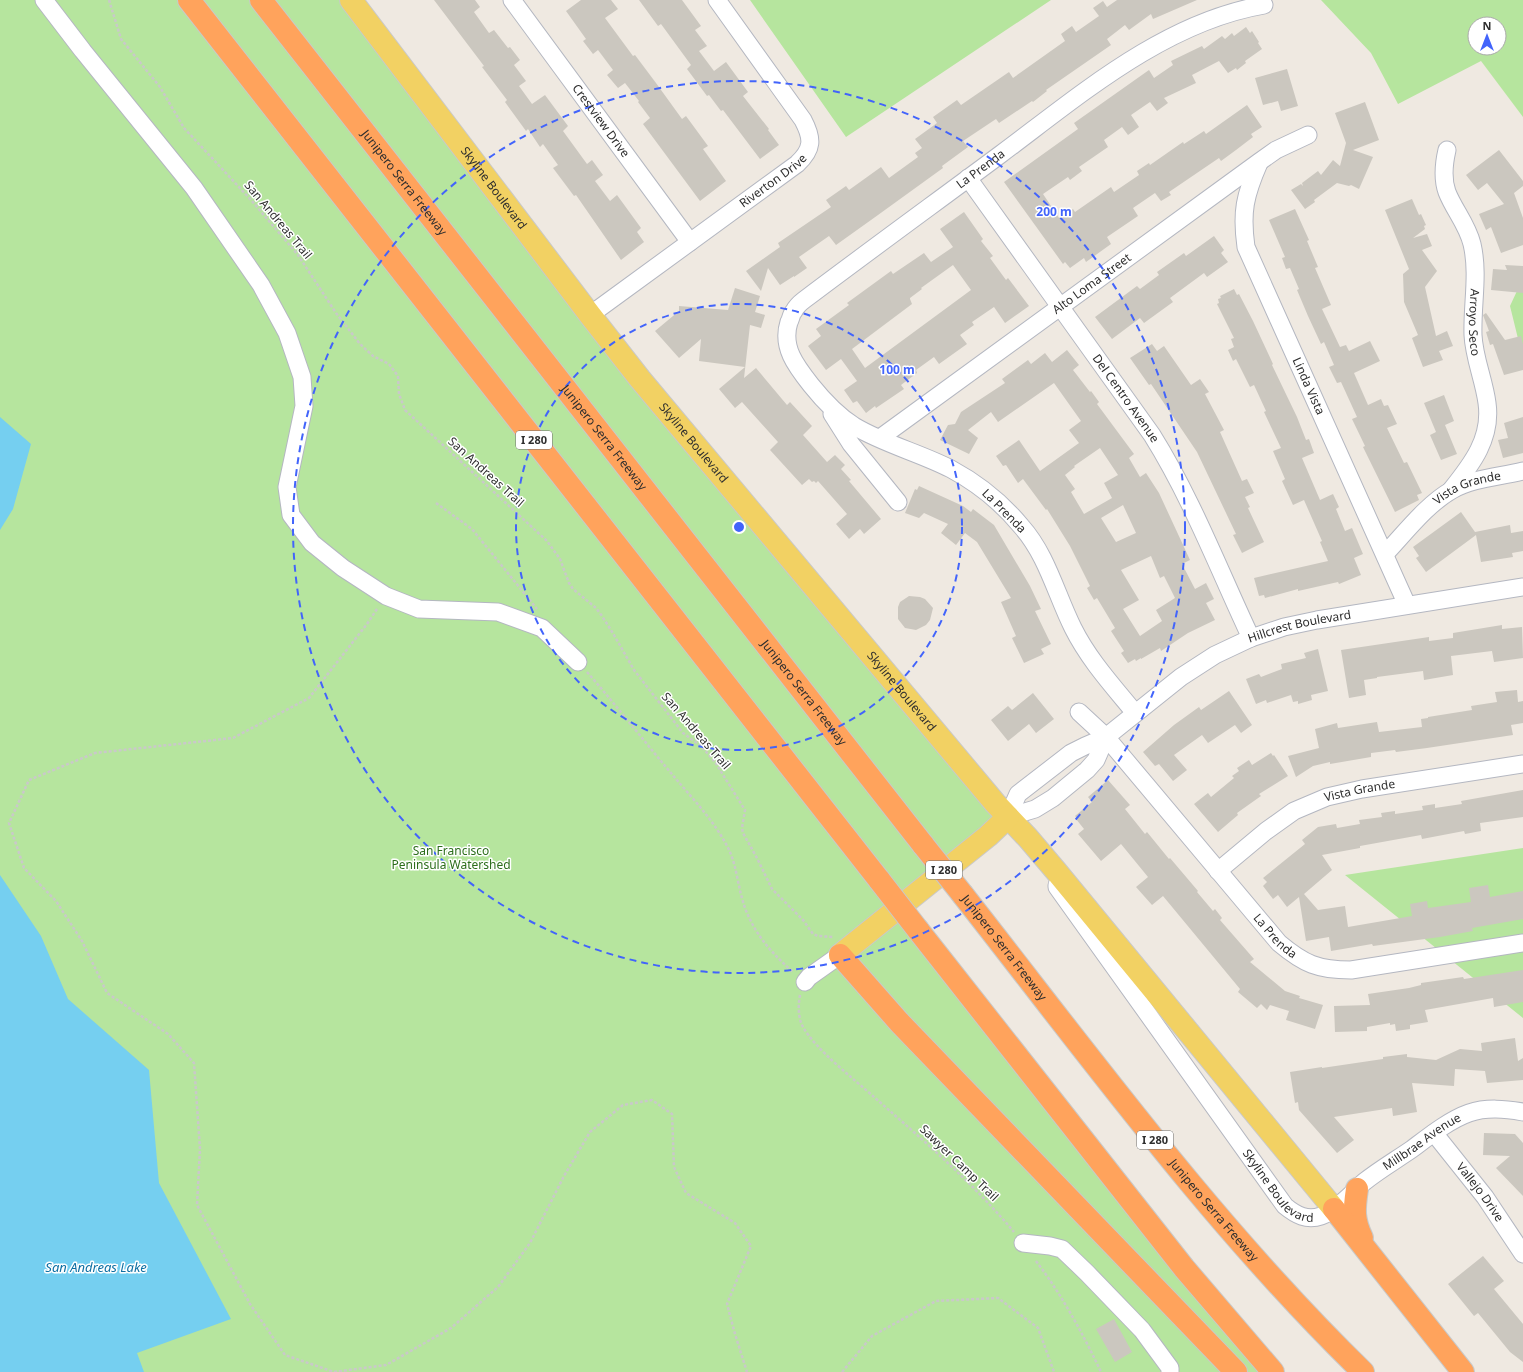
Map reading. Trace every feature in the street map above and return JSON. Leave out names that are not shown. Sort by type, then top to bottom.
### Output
[{"type":"highway","name":"I 280","points":[[189,0],[1180,1263],[1221,1313],[1273,1372]]},
{"type":"highway","name":"Junipero Serra Freeway","points":[[261,0],[1159,1145],[1221,1221],[1286,1294],[1363,1372]]},
{"type":"highway","points":[[840,955],[900,1022],[1236,1372]]},
{"type":"highway","points":[[1357,1189],[1354,1211],[1358,1229],[1371,1257]]},
{"type":"highway","points":[[1334,1209],[1462,1372]]},
{"type":"main road","name":"Skyline Boulevard","points":[[351,0],[590,315],[680,427],[990,797],[1056,871],[1334,1209]]},
{"type":"main road","name":"Hillcrest Boulevard","points":[[840,955],[983,840],[1008,817]]},
{"type":"street","points":[[44,0],[83,51],[194,188],[260,285],[287,333],[302,377],[304,406],[287,487],[291,514],[312,543],[343,568],[386,596],[419,609],[498,612],[542,628],[578,662]]},
{"type":"street","name":"Riverton Drive","points":[[590,315],[806,156],[811,143],[809,131],[803,120],[716,0]]},
{"type":"street","name":"Crestview Drive","points":[[518,2],[690,242]]},
{"type":"street","name":"La Prenda","points":[[898,502],[851,444],[819,396],[795,364],[788,347],[787,329],[793,312],[804,300],[1095,84],[1159,44],[1195,26],[1231,12],[1264,5]]},
{"type":"street","name":"Alto Loma Street","points":[[880,438],[1276,150],[1308,136]]},
{"type":"street","name":"Arroyo Seco","points":[[1447,150],[1444,177],[1447,191],[1465,225],[1472,243],[1475,262],[1474,352],[1487,402],[1488,419],[1485,438],[1477,454],[1466,472],[1452,490]]},
{"type":"street","name":"Linda Vista","points":[[1259,162],[1248,188],[1244,207],[1243,227],[1246,247],[1407,605]]},
{"type":"street","name":"Del Centro Avenue","points":[[968,178],[1152,435],[1169,462],[1184,489],[1251,638]]},
{"type":"street","name":"La Prenda","points":[[819,396],[840,416],[856,427],[952,469],[977,485],[1001,505],[1022,526],[1039,552],[1053,579],[1073,627],[1087,653],[1135,714]]},
{"type":"street","name":"Vista Grande","points":[[1385,554],[1417,520],[1452,490],[1470,482],[1523,471]]},
{"type":"street","name":"Hillcrest Boulevard","points":[[1008,817],[1018,794],[1071,753],[1106,737],[1181,676],[1215,655],[1251,638],[1284,627],[1311,621],[1523,587]]},
{"type":"street","name":"La Prenda","points":[[1079,712],[1106,737],[1279,943],[1294,955],[1311,965],[1330,970],[1350,970],[1523,943]]},
{"type":"street","name":"Hillcrest Boulevard","points":[[1008,817],[1035,809],[1059,794],[1087,770],[1096,760],[1106,737]]},
{"type":"street","name":"Vista Grande","points":[[1218,870],[1266,831],[1294,811],[1327,797],[1362,789],[1523,764]]},
{"type":"street","name":"Skyline Boulevard","points":[[1056,871],[1057,887],[1285,1206],[1297,1215],[1308,1219],[1321,1216],[1334,1209]]},
{"type":"street","points":[[805,982],[809,977],[840,955]]},
{"type":"street","name":"Millbrae Avenue","points":[[1334,1209],[1371,1177],[1434,1133],[1468,1113],[1480,1110],[1504,1109],[1523,1112]]},
{"type":"street","name":"Vallejo Drive","points":[[1434,1133],[1485,1197],[1523,1254]]},
{"type":"street","points":[[1023,1243],[1062,1249],[1142,1330],[1170,1368],[1170,1372]]},
{"type":"path","name":"San Andreas Trail","points":[[109,0],[121,39],[160,87],[184,128],[252,200],[298,255],[336,313],[360,344],[373,356],[389,364],[398,376],[399,394],[405,410],[547,540],[554,549],[560,559],[569,583],[573,589],[596,608],[602,616],[634,670],[683,733],[701,746],[725,776],[745,810],[742,828],[744,836],[757,858],[772,889],[803,920],[813,934],[818,936],[835,937],[840,955]]},
{"type":"path","points":[[436,503],[472,529],[540,612]]},
{"type":"path","points":[[386,596],[367,624],[309,698],[233,738],[94,753],[29,780],[9,823],[24,868],[56,902],[82,941],[107,993],[168,1034],[194,1062],[200,1149],[197,1205],[250,1304],[285,1355],[334,1372],[386,1364],[451,1328],[498,1287],[530,1243],[564,1176],[590,1132],[623,1105],[652,1100],[672,1114],[674,1167],[686,1193],[735,1223],[751,1246],[727,1304],[747,1372]]},
{"type":"path","points":[[578,662],[714,827],[727,846],[736,872],[744,907],[757,933],[779,959],[805,982]]},
{"type":"path","name":"Sawyer Camp Trail","points":[[805,982],[800,992],[799,1012],[802,1024],[812,1039],[838,1065],[974,1187],[1023,1243],[1046,1273],[1101,1372]]},
{"type":"path","points":[[842,1372],[872,1336],[936,1301],[998,1298],[1038,1328],[1054,1372]]},
{"type":"green space","name":"San Francisco Peninsula Watershed","points":[[0,0],[351,0],[464,150],[1012,819],[900,907],[1273,1372],[0,1372]]},
{"type":"green space","points":[[750,0],[1051,0],[846,137]]},
{"type":"green space","points":[[1321,0],[1523,0],[1523,117],[1481,61],[1398,104],[1371,53]]},
{"type":"green space","points":[[1523,278],[1523,359],[1510,306]]},
{"type":"green space","points":[[1523,848],[1523,1018],[1345,875]]},
{"type":"water","points":[[0,417],[31,444],[13,509],[0,530]]},
{"type":"water","name":"San Andreas Lake","points":[[0,875],[41,936],[68,999],[149,1070],[159,1183],[231,1319],[137,1353],[144,1372],[0,1372]]},
{"type":"building","points":[[434,0],[475,0],[480,7],[474,12],[489,33],[494,30],[508,48],[510,47],[520,60],[514,65],[526,81],[519,86],[532,104],[545,95],[568,126],[563,131],[587,164],[592,160],[603,175],[595,181],[610,201],[617,195],[641,228],[637,232],[644,242],[621,260],[576,195],[574,196],[553,168],[558,165],[543,144],[540,147],[528,129],[526,131],[505,102],[507,100],[482,67],[484,66]]},
{"type":"building","points":[[581,0],[611,0],[618,9],[605,18],[633,56],[635,55],[682,119],[686,116],[708,146],[703,149],[726,181],[700,201],[643,124],[650,118],[638,102],[639,101],[625,83],[618,88],[607,75],[613,70],[598,50],[593,54],[583,41],[586,39],[566,11]]},
{"type":"building","points":[[639,0],[682,0],[701,26],[695,30],[707,46],[699,51],[714,71],[726,62],[748,92],[743,96],[769,129],[768,130],[779,145],[760,159],[723,110],[721,111],[709,95],[707,96],[687,69],[691,65],[661,24],[658,26]]},
{"type":"building","points":[[1117,0],[1197,0],[1153,19],[1151,14],[1129,30],[1125,25],[1107,39],[1111,45],[1046,90],[1047,91],[1033,102],[1032,101],[999,123],[996,119],[963,141],[968,147],[942,166],[943,168],[836,245],[829,236],[799,257],[807,268],[794,277],[780,285],[768,268],[761,291],[746,271],[780,247],[778,243],[831,207],[826,200],[846,186],[849,190],[881,167],[889,178],[918,157],[915,153],[922,148],[915,139],[937,123],[933,117],[957,100],[961,105],[1009,72],[1013,78],[1065,41],[1061,34],[1072,26],[1076,32],[1099,16],[1093,8],[1103,1],[1107,7]]},
{"type":"building","points":[[1246,27],[1250,33],[1252,31],[1262,49],[1245,61],[1246,63],[1237,70],[1236,68],[1228,73],[1219,61],[1192,75],[1196,83],[1164,98],[1168,103],[1157,111],[1150,102],[1131,115],[1139,127],[1128,135],[1122,127],[1104,140],[1108,147],[1079,167],[1082,171],[1070,180],[1068,177],[1043,194],[1059,218],[1073,209],[1075,212],[1111,187],[1114,192],[1139,175],[1137,171],[1149,163],[1150,165],[1183,142],[1184,144],[1204,131],[1206,134],[1247,105],[1262,127],[1251,134],[1253,137],[1221,161],[1219,158],[1169,192],[1171,195],[1161,201],[1155,193],[1133,208],[1138,216],[1107,237],[1111,244],[1086,262],[1084,258],[1070,268],[1065,262],[1063,264],[1004,182],[1078,129],[1074,123],[1149,70],[1154,78],[1173,65],[1171,61],[1202,46],[1204,49],[1222,36],[1225,39],[1232,33],[1234,36]]},
{"type":"building","points":[[1287,69],[1298,106],[1281,111],[1278,101],[1263,105],[1255,78]]},
{"type":"building","points":[[1365,102],[1379,140],[1353,150],[1373,157],[1359,189],[1351,185],[1349,186],[1337,183],[1314,200],[1315,202],[1305,209],[1291,190],[1301,184],[1303,186],[1302,183],[1318,171],[1321,175],[1333,160],[1340,166],[1346,143],[1335,113]]},
{"type":"building","points":[[1499,150],[1523,181],[1523,186],[1514,193],[1523,218],[1523,245],[1501,253],[1491,227],[1486,230],[1479,214],[1504,204],[1487,183],[1478,190],[1466,175]]},
{"type":"building","points":[[1412,199],[1419,215],[1421,214],[1426,225],[1424,226],[1425,229],[1413,238],[1427,234],[1432,246],[1422,250],[1437,271],[1425,287],[1436,336],[1447,331],[1453,346],[1439,351],[1443,360],[1423,367],[1412,338],[1418,335],[1404,302],[1403,274],[1409,269],[1385,210]]},
{"type":"building","points":[[1295,209],[1309,240],[1307,241],[1318,267],[1315,268],[1331,305],[1322,309],[1340,347],[1346,345],[1349,351],[1370,341],[1380,361],[1354,373],[1368,405],[1381,399],[1384,406],[1388,405],[1397,424],[1387,428],[1404,463],[1407,462],[1422,493],[1417,495],[1419,500],[1395,512],[1363,447],[1365,446],[1352,419],[1357,417],[1341,382],[1337,383],[1329,367],[1334,365],[1324,342],[1321,344],[1308,316],[1290,268],[1286,269],[1282,258],[1285,257],[1269,220]]},
{"type":"building","points":[[964,212],[983,239],[981,241],[993,256],[990,258],[1006,280],[1008,278],[1029,306],[1005,323],[994,307],[972,322],[974,325],[960,335],[967,344],[939,364],[934,357],[916,370],[917,373],[901,385],[904,389],[866,413],[857,401],[853,403],[844,390],[857,381],[841,359],[826,370],[808,346],[821,336],[816,329],[849,305],[847,303],[891,271],[893,274],[924,253],[931,262],[953,247],[940,229]],"holes":[[[953,265],[971,290],[865,368],[852,349],[912,304],[910,298],[922,289],[921,288]]]},
{"type":"building","points":[[1214,236],[1224,250],[1221,253],[1228,262],[1207,277],[1204,273],[1170,298],[1173,302],[1144,323],[1140,318],[1112,339],[1095,317],[1137,286],[1140,289],[1159,275],[1157,272],[1184,253],[1186,256]]},
{"type":"building","points":[[1505,265],[1523,266],[1523,293],[1491,290],[1493,269],[1507,270]]},
{"type":"building","points":[[735,288],[760,296],[755,312],[765,315],[761,328],[750,325],[744,378],[756,368],[787,405],[790,402],[812,426],[803,435],[827,462],[835,455],[845,465],[841,469],[851,480],[849,481],[881,519],[864,534],[860,529],[849,539],[836,524],[847,514],[818,481],[816,483],[809,479],[802,485],[770,450],[778,442],[742,402],[735,408],[719,389],[745,367],[699,361],[701,339],[679,358],[655,331],[679,311],[679,306],[728,310]]},
{"type":"building","points":[[1234,289],[1237,295],[1239,294],[1253,321],[1306,440],[1309,439],[1314,453],[1302,458],[1320,500],[1333,494],[1339,507],[1336,509],[1345,531],[1352,528],[1363,554],[1354,558],[1361,575],[1339,584],[1338,582],[1298,591],[1298,589],[1265,598],[1264,595],[1259,596],[1254,578],[1328,561],[1320,542],[1322,541],[1304,500],[1293,505],[1282,481],[1285,479],[1273,451],[1281,448],[1264,412],[1266,411],[1254,385],[1250,387],[1236,359],[1233,361],[1228,350],[1234,347],[1231,339],[1234,338],[1217,304],[1219,303],[1218,299],[1221,298],[1220,296]]},
{"type":"building","points":[[1486,313],[1505,340],[1521,336],[1523,344],[1523,370],[1504,375],[1493,344],[1490,345],[1486,332],[1489,331],[1483,315]]},
{"type":"building","points":[[1152,344],[1157,351],[1164,346],[1191,385],[1200,379],[1209,392],[1205,394],[1224,430],[1220,432],[1242,481],[1247,479],[1254,493],[1245,497],[1250,507],[1248,508],[1264,542],[1242,553],[1233,535],[1236,534],[1197,452],[1151,384],[1149,385],[1130,358]]},
{"type":"building","points":[[1067,350],[1079,365],[1073,370],[1099,402],[1097,404],[1134,454],[1129,458],[1140,477],[1146,473],[1159,493],[1190,560],[1182,564],[1195,589],[1206,583],[1214,599],[1206,603],[1215,620],[1188,633],[1161,651],[1160,648],[1136,661],[1135,659],[1128,663],[1121,653],[1124,651],[1111,631],[1115,628],[1097,598],[1094,600],[1087,588],[1090,586],[1070,546],[1047,509],[1046,510],[1023,479],[1018,483],[1006,465],[1003,466],[996,456],[1019,440],[1040,471],[1079,443],[1069,430],[1081,421],[1054,383],[998,422],[991,412],[968,430],[978,438],[969,454],[940,440],[948,425],[955,424],[961,412],[1005,383],[1002,379],[1028,360],[1031,364],[1045,353],[1052,362]],"holes":[[[1100,448],[1118,475],[1104,483],[1112,498],[1084,514],[1071,492],[1075,489],[1065,475],[1075,467],[1074,466]],[[1123,505],[1136,533],[1116,542],[1101,518]],[[1151,556],[1160,578],[1164,576],[1175,598],[1156,610],[1162,621],[1140,636],[1123,609],[1139,600],[1121,570]]]},
{"type":"building","points":[[1444,395],[1454,421],[1445,425],[1457,454],[1441,460],[1430,435],[1436,432],[1424,403]]},
{"type":"building","points":[[1523,417],[1523,453],[1503,458],[1498,440],[1508,438],[1504,423]]},
{"type":"building","points":[[919,486],[963,506],[971,512],[973,509],[994,525],[1030,586],[1041,609],[1035,611],[1051,644],[1041,649],[1044,654],[1024,663],[1012,638],[1016,636],[1001,602],[1011,598],[977,542],[965,533],[956,545],[941,533],[948,524],[924,513],[919,518],[905,513],[915,489],[917,490]]},
{"type":"building","points":[[1461,512],[1475,532],[1510,525],[1511,533],[1523,531],[1523,551],[1512,553],[1513,557],[1481,562],[1476,535],[1426,572],[1416,558],[1419,556],[1413,547]]},
{"type":"building","points":[[909,596],[925,599],[933,608],[930,620],[926,625],[916,630],[905,628],[898,619],[898,607],[900,602]]},
{"type":"building","points":[[1502,625],[1502,629],[1522,627],[1523,658],[1494,662],[1492,651],[1451,656],[1453,675],[1424,680],[1423,671],[1377,677],[1364,680],[1366,695],[1349,698],[1341,650],[1429,637],[1429,641],[1453,638],[1453,633]]},
{"type":"building","points":[[1318,649],[1328,691],[1311,695],[1312,700],[1298,704],[1298,701],[1293,702],[1291,695],[1267,703],[1266,700],[1256,704],[1246,679],[1259,674],[1261,677],[1282,669],[1281,664],[1306,658],[1304,653]]},
{"type":"building","points":[[1517,690],[1518,702],[1523,701],[1523,723],[1511,725],[1513,735],[1396,752],[1395,750],[1371,753],[1371,757],[1330,764],[1330,762],[1313,766],[1296,777],[1288,756],[1319,748],[1315,729],[1337,723],[1338,728],[1377,722],[1379,732],[1422,727],[1421,719],[1472,710],[1471,706],[1497,702],[1495,692]]},
{"type":"building","points":[[1229,691],[1252,725],[1241,733],[1235,725],[1208,743],[1202,735],[1174,755],[1187,770],[1173,781],[1159,764],[1155,766],[1143,752],[1174,725],[1199,707],[1201,710]]},
{"type":"building","points":[[1033,693],[1054,719],[1036,733],[1029,724],[1008,741],[991,720],[1008,706],[1012,710]]},
{"type":"building","points":[[1271,753],[1273,756],[1274,755],[1288,776],[1259,794],[1261,796],[1237,813],[1238,815],[1218,832],[1194,804],[1208,793],[1211,797],[1234,778],[1232,776],[1239,771],[1237,768],[1249,760],[1252,765]]},
{"type":"building","points":[[1108,780],[1130,805],[1125,809],[1145,834],[1147,832],[1169,859],[1170,858],[1213,911],[1215,909],[1222,918],[1220,920],[1254,959],[1250,962],[1285,991],[1300,996],[1299,998],[1323,1005],[1315,1029],[1286,1020],[1289,1011],[1270,1005],[1267,1010],[1261,1004],[1257,1008],[1238,992],[1240,989],[1163,896],[1152,905],[1136,887],[1148,877],[1121,844],[1101,861],[1078,834],[1084,829],[1075,816],[1092,802],[1088,797]]},
{"type":"building","points":[[1523,790],[1523,817],[1480,823],[1481,831],[1465,834],[1464,831],[1422,839],[1421,835],[1360,846],[1360,848],[1322,855],[1332,870],[1304,894],[1318,910],[1345,906],[1348,927],[1412,916],[1410,904],[1427,901],[1428,908],[1471,902],[1469,888],[1488,885],[1490,897],[1523,891],[1523,919],[1472,928],[1473,931],[1440,937],[1373,946],[1372,944],[1331,951],[1329,937],[1306,941],[1299,897],[1287,907],[1278,895],[1273,899],[1263,886],[1267,882],[1263,878],[1305,844],[1302,840],[1318,827],[1336,824],[1337,828],[1360,824],[1359,820],[1382,817],[1381,813],[1395,811],[1395,814],[1423,810],[1422,806],[1435,804],[1435,808],[1462,804],[1461,801]]},
{"type":"building","points":[[1523,970],[1523,1002],[1494,1007],[1493,998],[1425,1010],[1428,1022],[1410,1025],[1410,1029],[1396,1031],[1395,1024],[1390,1025],[1390,1023],[1367,1027],[1367,1031],[1335,1032],[1334,1006],[1370,1005],[1368,994],[1409,988],[1421,985],[1421,983],[1463,977],[1464,979]]},
{"type":"building","points":[[1515,1038],[1518,1061],[1523,1058],[1523,1080],[1487,1083],[1485,1071],[1455,1069],[1454,1086],[1412,1083],[1417,1112],[1393,1116],[1392,1108],[1334,1117],[1354,1140],[1337,1153],[1299,1110],[1298,1102],[1295,1103],[1290,1072],[1383,1059],[1383,1057],[1407,1054],[1407,1057],[1436,1060],[1460,1049],[1482,1051],[1481,1043]]},
{"type":"building","points":[[1484,1133],[1515,1134],[1523,1143],[1523,1196],[1496,1168],[1510,1156],[1483,1155]]},
{"type":"building","points":[[1483,1256],[1504,1281],[1494,1289],[1523,1324],[1523,1362],[1510,1352],[1478,1313],[1474,1316],[1448,1284]]},
{"type":"building","points":[[1114,1319],[1132,1352],[1115,1362],[1096,1329]]}]
